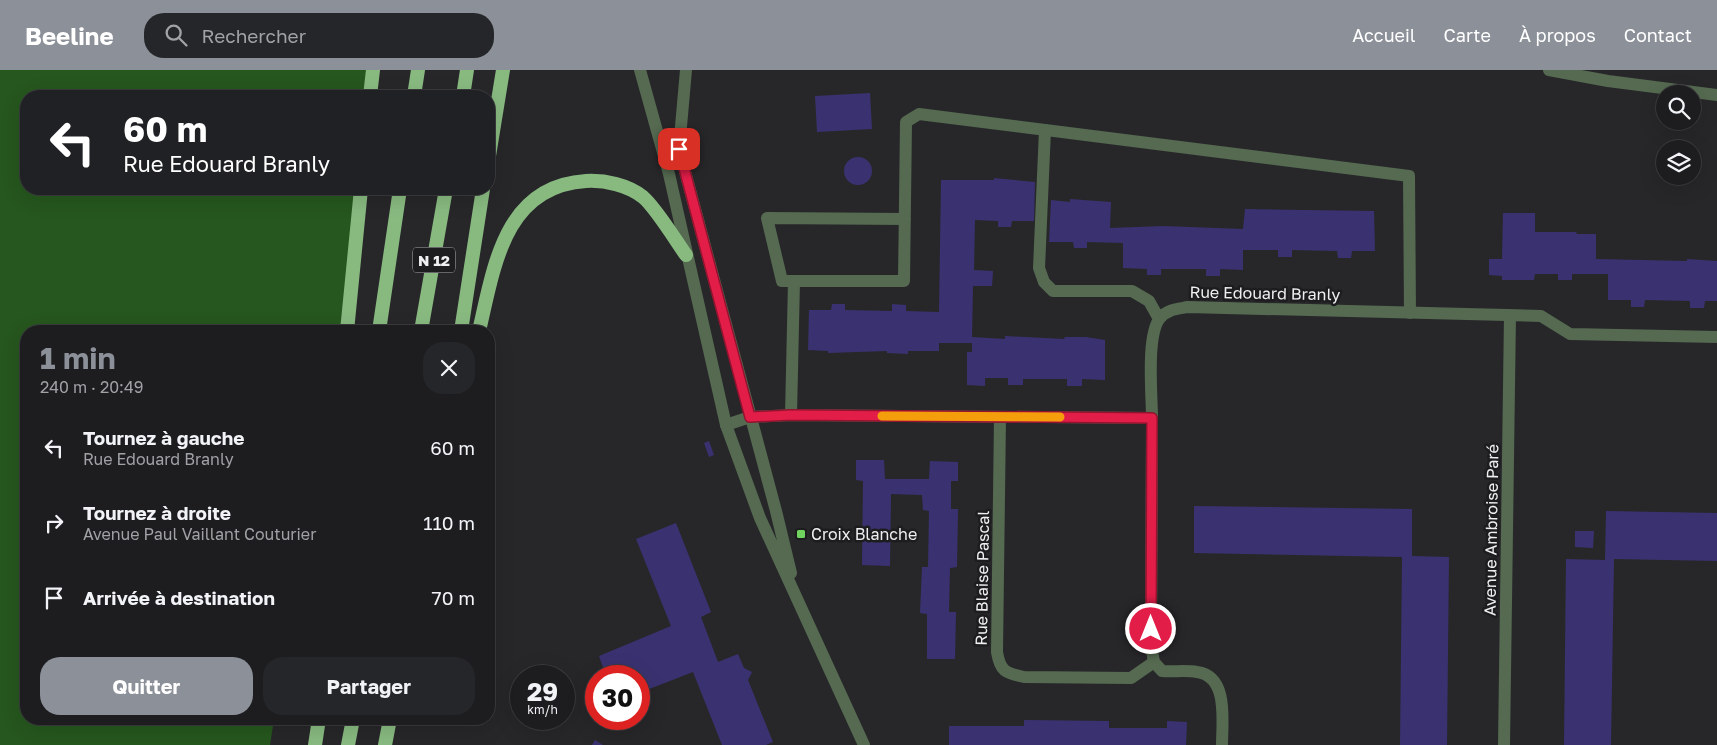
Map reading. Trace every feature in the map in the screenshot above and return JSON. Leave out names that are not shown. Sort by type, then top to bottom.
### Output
[{"type":"highway","points":[[371,90],[373,70]]},
{"type":"highway","points":[[415,90],[418,70]]},
{"type":"highway","points":[[464,90],[467,70]]},
{"type":"highway","points":[[495,119],[503,70]]},
{"type":"highway","points":[[480,325],[497,256],[512,224],[529,204],[549,190],[575,182],[600,180],[625,187],[644,197],[686,255]]},
{"type":"highway","points":[[348,325],[360,195]]},
{"type":"highway","name":"N 12","points":[[380,325],[399,195]]},
{"type":"highway","name":"N 12","points":[[423,325],[445,195]]},
{"type":"highway","points":[[462,325],[483,195]]},
{"type":"highway","points":[[315,745],[318,725]]},
{"type":"highway","points":[[348,745],[352,725]]},
{"type":"highway","points":[[385,745],[389,725]]},
{"type":"street","points":[[640,70],[669,174],[726,425],[760,518],[864,745]]},
{"type":"street","points":[[686,70],[679,149],[776,511],[797,600]]},
{"type":"street","points":[[1549,70],[1608,81],[1717,95]]},
{"type":"street","points":[[905,219],[767,218],[782,280],[904,281],[905,219],[906,122],[919,114],[1409,176],[1410,313]]},
{"type":"street","points":[[1045,130],[1039,268],[1044,282],[1053,290],[1132,291],[1149,301],[1159,319],[1153,334],[1151,645],[1154,662],[1162,671],[1198,672],[1210,676],[1218,686],[1222,701],[1222,745]]},
{"type":"street","points":[[791,415],[794,281]]},
{"type":"street","name":"Rue Edouard Branly","points":[[1159,319],[1170,310],[1188,307],[1541,316],[1570,334],[1717,337]]},
{"type":"street","name":"Avenue Ambroise Paré","points":[[1504,745],[1510,316]]},
{"type":"street","points":[[726,425],[750,417],[791,415],[1152,418]]},
{"type":"street","name":"Rue Blaise Pascal","points":[[1000,417],[997,652],[999,665],[1008,674],[1024,677],[1131,678],[1154,662]]},
{"type":"green space","points":[[0,70],[372,70],[370,90],[20,90],[20,195],[360,195],[348,325],[20,325],[20,725],[273,725],[270,745],[0,745]]},
{"type":"building","points":[[870,93],[872,129],[817,132],[815,96]]},
{"type":"building","points":[[858,157],[868,161],[872,171],[868,181],[858,185],[848,181],[844,171],[848,161]]},
{"type":"building","points":[[994,178],[1035,182],[1034,221],[1012,221],[1011,227],[998,227],[998,221],[975,220],[974,270],[993,271],[992,286],[973,286],[972,337],[1005,339],[1005,336],[1064,339],[1065,337],[1086,337],[1105,340],[1105,380],[1082,379],[1082,386],[1067,386],[1067,379],[1023,379],[1023,385],[1008,385],[1008,378],[985,378],[985,386],[967,385],[967,352],[972,352],[972,343],[939,343],[939,351],[908,351],[908,354],[887,353],[887,351],[828,353],[828,351],[808,350],[809,310],[831,310],[832,304],[845,304],[845,310],[892,311],[892,304],[906,305],[906,311],[939,312],[941,180],[994,180]]},
{"type":"building","points":[[1070,199],[1111,202],[1110,228],[1163,226],[1243,229],[1245,209],[1374,211],[1375,251],[1352,251],[1351,258],[1338,258],[1337,251],[1292,250],[1292,257],[1278,257],[1278,250],[1243,250],[1243,270],[1220,269],[1220,276],[1206,276],[1206,269],[1161,269],[1161,275],[1147,275],[1147,269],[1123,268],[1123,243],[1087,242],[1087,248],[1074,248],[1073,242],[1049,242],[1051,200],[1070,202]]},
{"type":"building","points":[[1503,213],[1535,213],[1535,232],[1596,234],[1596,259],[1687,261],[1687,259],[1717,261],[1717,301],[1705,301],[1704,308],[1690,308],[1690,301],[1645,300],[1644,307],[1631,307],[1631,300],[1608,300],[1608,274],[1572,274],[1572,280],[1558,280],[1558,274],[1535,274],[1534,280],[1502,280],[1502,276],[1489,275],[1489,259],[1502,259]]},
{"type":"building","points":[[709,441],[714,455],[709,457],[704,443]]},
{"type":"building","points":[[856,460],[884,460],[885,479],[929,479],[930,461],[958,462],[958,481],[951,481],[951,509],[958,509],[957,567],[950,568],[949,612],[956,612],[955,659],[927,659],[927,614],[920,613],[922,567],[928,567],[929,511],[923,510],[922,495],[891,494],[890,566],[862,565],[863,481],[856,480]]},
{"type":"building","points":[[1194,506],[1412,509],[1412,556],[1449,557],[1447,745],[1400,745],[1402,557],[1194,553]]},
{"type":"building","points":[[1606,511],[1717,513],[1717,561],[1614,559],[1611,745],[1564,745],[1566,559],[1605,560]]},
{"type":"building","points":[[676,523],[711,612],[701,617],[718,662],[738,654],[744,668],[752,672],[748,680],[773,742],[766,745],[722,745],[693,672],[650,689],[650,665],[602,665],[599,656],[671,626],[636,539]]},
{"type":"building","points":[[1575,531],[1594,531],[1593,548],[1575,547]]},
{"type":"building","points":[[1024,720],[1109,721],[1109,728],[1167,728],[1167,721],[1187,722],[1186,745],[949,745],[949,726],[1024,726]]},
{"type":"building","points":[[595,740],[603,745],[592,745]]},
{"type":"slow traffic","points":[[882,416],[1060,417]]},
{"type":"place","name":"Croix Blanche","points":[[801,534]]},
{"type":"route","points":[[679,149],[750,417],[791,415],[1152,418],[1151,629]]}]
